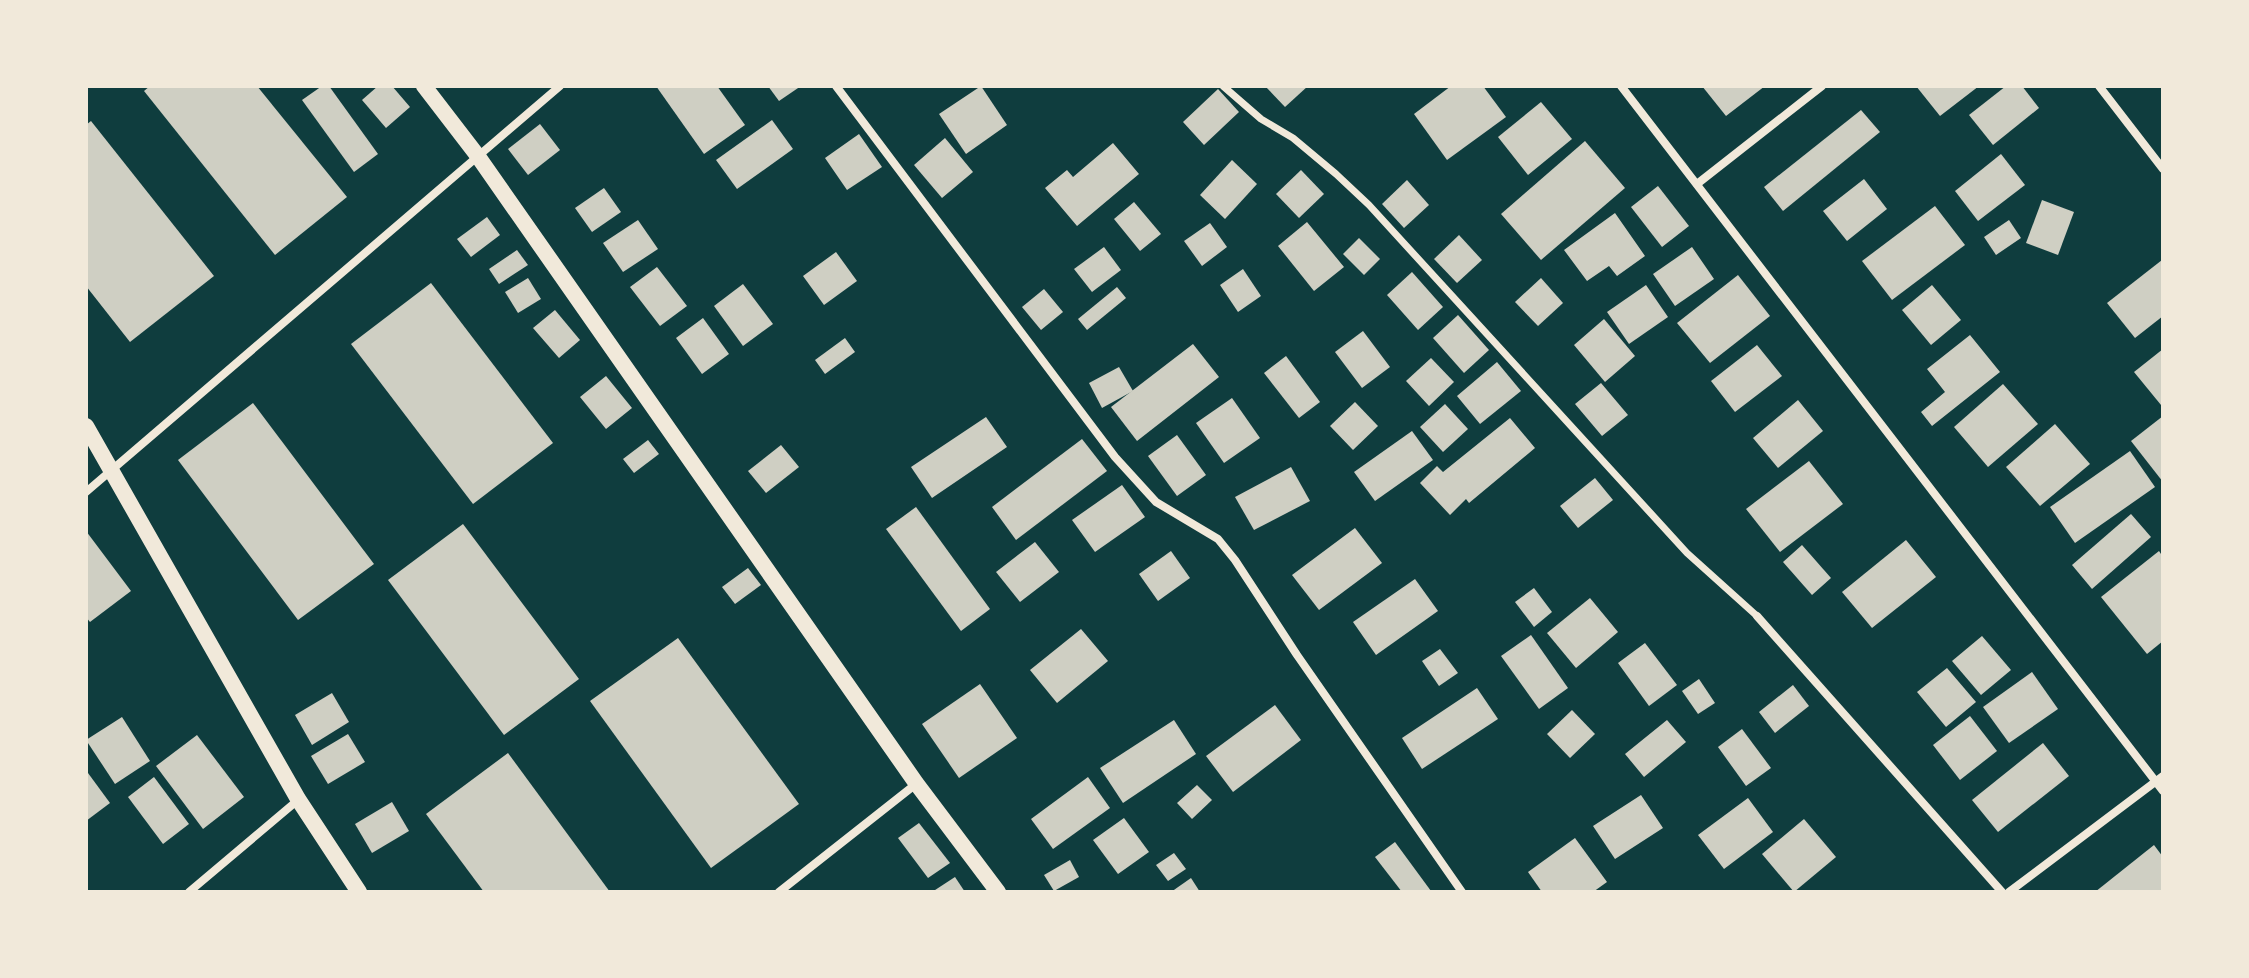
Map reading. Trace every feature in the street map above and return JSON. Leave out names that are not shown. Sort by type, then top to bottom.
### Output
[{"type":"main road","points":[[424,86],[477,155],[916,783],[998,892]]},
{"type":"main road","points":[[86,426],[298,799],[359,892]]},
{"type":"street","points":[[86,492],[560,86]]},
{"type":"street","points":[[836,86],[1115,457],[1156,502],[1218,539],[1235,560],[1297,655],[1462,892]]},
{"type":"street","points":[[1223,86],[1261,119],[1293,138],[1369,205],[1687,553],[1757,616],[2002,892]]},
{"type":"street","points":[[1621,86],[2159,779],[2163,791]]},
{"type":"street","points":[[1697,184],[1822,86]]},
{"type":"street","points":[[2099,86],[2163,169]]},
{"type":"street","points":[[2009,892],[2159,779]]},
{"type":"street","points":[[779,892],[916,783]]},
{"type":"street","points":[[189,892],[298,799]]},
{"type":"building","points":[[150,86],[257,86],[347,197],[275,255],[144,91]]},
{"type":"building","points":[[322,86],[329,86],[378,154],[354,172],[302,100]]},
{"type":"building","points":[[378,86],[392,86],[410,107],[386,128],[362,100]]},
{"type":"building","points":[[656,86],[717,86],[745,125],[704,154]]},
{"type":"building","points":[[768,86],[801,86],[779,101]]},
{"type":"building","points":[[981,86],[1007,125],[966,154],[939,114]]},
{"type":"building","points":[[1265,86],[1308,86],[1285,107]]},
{"type":"building","points":[[1451,86],[1483,86],[1506,117],[1447,160],[1414,114]]},
{"type":"building","points":[[1702,86],[1765,86],[1726,116]]},
{"type":"building","points":[[1916,86],[1979,86],[1940,116]]},
{"type":"building","points":[[2006,86],[2022,86],[2039,108],[1993,145],[1969,115]]},
{"type":"building","points":[[1218,89],[1239,112],[1204,145],[1183,122]]},
{"type":"building","points":[[1541,102],[1572,139],[1528,175],[1498,137]]},
{"type":"building","points":[[1861,110],[1880,132],[1783,211],[1764,187]]},
{"type":"building","points":[[772,120],[793,149],[737,189],[716,160]]},
{"type":"building","points":[[91,121],[214,276],[130,342],[86,286],[86,125]]},
{"type":"building","points":[[540,124],[560,150],[528,175],[508,149]]},
{"type":"building","points":[[859,134],[882,167],[847,190],[825,158]]},
{"type":"building","points":[[945,138],[973,172],[942,198],[914,165]]},
{"type":"building","points":[[1585,141],[1625,188],[1541,260],[1501,214]]},
{"type":"building","points":[[1113,143],[1139,174],[1077,226],[1045,188],[1067,170],[1073,177]]},
{"type":"building","points":[[2001,154],[2025,185],[1978,221],[1955,191]]},
{"type":"building","points":[[1232,160],[1257,184],[1225,219],[1200,195]]},
{"type":"building","points":[[1301,170],[1324,194],[1299,218],[1276,194]]},
{"type":"building","points":[[1864,179],[1887,209],[1847,241],[1823,211]]},
{"type":"building","points":[[1407,180],[1429,205],[1404,228],[1382,204]]},
{"type":"building","points":[[1658,186],[1689,226],[1662,247],[1631,207]]},
{"type":"building","points":[[604,188],[621,212],[592,232],[575,208]]},
{"type":"building","points":[[2042,200],[2074,212],[2058,255],[2026,243]]},
{"type":"building","points":[[1134,202],[1161,234],[1140,251],[1114,219]]},
{"type":"building","points":[[1935,206],[1965,245],[1892,300],[1862,261]]},
{"type":"building","points":[[1615,213],[1645,256],[1617,276],[1609,266],[1587,281],[1564,250]]},
{"type":"building","points":[[487,217],[500,235],[471,257],[457,239]]},
{"type":"building","points":[[638,220],[658,249],[623,272],[603,243]]},
{"type":"building","points":[[2009,220],[2021,238],[1996,255],[1984,237]]},
{"type":"building","points":[[1307,222],[1344,267],[1314,291],[1278,246]]},
{"type":"building","points":[[1210,223],[1227,247],[1202,266],[1184,241]]},
{"type":"building","points":[[1459,235],[1482,260],[1457,283],[1434,259]]},
{"type":"building","points":[[1359,238],[1380,259],[1364,275],[1343,254]]},
{"type":"building","points":[[1104,247],[1121,270],[1092,292],[1074,269]]},
{"type":"building","points":[[1692,247],[1714,279],[1675,306],[1653,274]]},
{"type":"building","points":[[517,250],[528,265],[499,284],[489,269]]},
{"type":"building","points":[[836,252],[857,281],[824,305],[803,276]]},
{"type":"building","points":[[2162,260],[2163,316],[2135,338],[2107,303]]},
{"type":"building","points":[[657,267],[687,306],[660,326],[630,287]]},
{"type":"building","points":[[1243,269],[1261,296],[1238,312],[1220,285]]},
{"type":"building","points":[[1412,272],[1443,307],[1418,330],[1387,295]]},
{"type":"building","points":[[1738,275],[1770,316],[1710,363],[1677,323]]},
{"type":"building","points":[[528,278],[541,299],[518,313],[505,292]]},
{"type":"building","points":[[1541,278],[1563,303],[1538,326],[1515,302]]},
{"type":"building","points":[[431,283],[553,443],[473,504],[351,344]]},
{"type":"building","points":[[743,284],[773,324],[743,346],[714,306]]},
{"type":"building","points":[[1646,285],[1668,317],[1629,344],[1607,312]]},
{"type":"building","points":[[1932,285],[1961,320],[1931,345],[1902,310]]},
{"type":"building","points":[[1117,287],[1126,298],[1087,330],[1078,319]]},
{"type":"building","points":[[1044,289],[1063,312],[1041,330],[1022,307]]},
{"type":"building","points":[[555,310],[580,340],[559,358],[533,328]]},
{"type":"building","points":[[1458,315],[1489,350],[1464,373],[1433,338]]},
{"type":"building","points":[[703,318],[729,354],[702,374],[676,338]]},
{"type":"building","points":[[1604,319],[1635,356],[1605,382],[1574,345]]},
{"type":"building","points":[[1363,331],[1390,367],[1362,388],[1335,352]]},
{"type":"building","points":[[1970,335],[2000,372],[1932,426],[1921,412],[1945,392],[1927,369]]},
{"type":"building","points":[[845,338],[855,352],[825,374],[815,360]]},
{"type":"building","points":[[1193,344],[1219,377],[1137,441],[1111,407]]},
{"type":"building","points":[[1757,345],[1782,376],[1735,412],[1711,381]]},
{"type":"building","points":[[2163,349],[2163,403],[2161,405],[2134,372]]},
{"type":"building","points":[[1286,356],[1320,402],[1299,418],[1264,373]]},
{"type":"building","points":[[1431,358],[1454,382],[1429,406],[1406,381]]},
{"type":"building","points":[[1497,362],[1521,391],[1480,424],[1457,396]]},
{"type":"building","points":[[1119,367],[1133,391],[1102,408],[1089,383]]},
{"type":"building","points":[[606,376],[632,408],[606,429],[580,397]]},
{"type":"building","points":[[1601,383],[1628,415],[1602,436],[1575,404]]},
{"type":"building","points":[[2003,384],[2038,424],[1988,467],[1954,427]]},
{"type":"building","points":[[1232,398],[1260,438],[1224,463],[1196,423]]},
{"type":"building","points":[[1798,400],[1823,431],[1778,468],[1753,438]]},
{"type":"building","points":[[1355,402],[1378,426],[1353,450],[1330,426]]},
{"type":"building","points":[[253,403],[374,564],[298,620],[178,460]]},
{"type":"building","points":[[1445,404],[1468,429],[1443,452],[1420,427]]},
{"type":"building","points":[[2163,416],[2163,482],[2131,441]]},
{"type":"building","points":[[986,417],[1007,447],[932,498],[911,467]]},
{"type":"building","points":[[1510,418],[1535,448],[1469,503],[1466,499],[1450,515],[1420,483],[1437,466],[1443,472]]},
{"type":"building","points":[[2055,424],[2090,464],[2040,506],[2006,467]]},
{"type":"building","points":[[1412,431],[1433,460],[1375,501],[1354,472]]},
{"type":"building","points":[[1177,435],[1206,475],[1177,496],[1148,456]]},
{"type":"building","points":[[1082,439],[1107,471],[1016,540],[992,507]]},
{"type":"building","points":[[648,440],[659,454],[634,473],[623,459]]},
{"type":"building","points":[[781,445],[799,467],[766,493],[748,471]]},
{"type":"building","points":[[2130,451],[2155,487],[2075,543],[2050,507]]},
{"type":"building","points":[[1809,461],[1843,504],[1780,552],[1746,509]]},
{"type":"building","points":[[1291,467],[1310,501],[1254,530],[1235,497]]},
{"type":"building","points":[[1595,478],[1613,500],[1578,528],[1560,506]]},
{"type":"building","points":[[1122,485],[1145,517],[1095,552],[1072,520]]},
{"type":"building","points":[[916,507],[990,609],[961,631],[886,529]]},
{"type":"building","points":[[2131,514],[2151,537],[2092,589],[2072,565]]},
{"type":"building","points":[[463,524],[579,679],[504,735],[388,580]]},
{"type":"building","points":[[1355,528],[1382,563],[1319,610],[1292,575]]},
{"type":"building","points":[[86,531],[131,591],[90,622],[86,617]]},
{"type":"building","points":[[1906,540],[1936,577],[1872,628],[1842,592]]},
{"type":"building","points":[[1035,542],[1059,572],[1020,602],[996,572]]},
{"type":"building","points":[[1802,545],[1831,578],[1812,595],[1783,562]]},
{"type":"building","points":[[1171,551],[1190,578],[1158,601],[1139,574]]},
{"type":"building","points":[[2159,551],[2163,557],[2163,641],[2147,654],[2101,597]]},
{"type":"building","points":[[748,568],[761,585],[735,604],[722,587]]},
{"type":"building","points":[[1415,579],[1438,611],[1376,655],[1353,622]]},
{"type":"building","points":[[1534,588],[1552,612],[1534,627],[1515,602]]},
{"type":"building","points":[[1590,598],[1618,632],[1576,668],[1547,633]]},
{"type":"building","points":[[1081,629],[1108,661],[1057,703],[1030,670]]},
{"type":"building","points":[[1531,635],[1568,688],[1539,709],[1501,656]]},
{"type":"building","points":[[1982,636],[2011,670],[1981,695],[1952,661]]},
{"type":"building","points":[[678,638],[799,804],[711,868],[590,701]]},
{"type":"building","points":[[1645,643],[1677,685],[1649,706],[1618,663]]},
{"type":"building","points":[[1440,649],[1458,673],[1439,686],[1422,661]]},
{"type":"building","points":[[1947,668],[1976,702],[1946,727],[1917,692]]},
{"type":"building","points":[[2032,672],[2058,709],[2009,743],[1983,707]]},
{"type":"building","points":[[1699,679],[1715,703],[1698,714],[1682,691]]},
{"type":"building","points":[[980,684],[1017,738],[959,778],[922,724]]},
{"type":"building","points":[[1793,685],[1809,706],[1775,733],[1759,712]]},
{"type":"building","points":[[1477,688],[1498,719],[1422,769],[1402,738]]},
{"type":"building","points":[[332,693],[349,722],[312,745],[295,715]]},
{"type":"building","points":[[1275,705],[1301,740],[1233,792],[1206,756]]},
{"type":"building","points":[[1572,710],[1595,734],[1570,758],[1547,734]]},
{"type":"building","points":[[1970,716],[1997,751],[1960,780],[1933,745]]},
{"type":"building","points":[[122,717],[150,761],[115,784],[86,740]]},
{"type":"building","points":[[1174,720],[1196,754],[1123,803],[1100,768]]},
{"type":"building","points":[[1667,720],[1686,742],[1644,777],[1625,754]]},
{"type":"building","points":[[1742,729],[1771,768],[1746,786],[1718,747]]},
{"type":"building","points":[[348,734],[365,762],[328,784],[311,756]]},
{"type":"building","points":[[197,735],[244,797],[203,829],[156,766]]},
{"type":"building","points":[[2043,743],[2069,776],[1998,832],[1972,800]]},
{"type":"building","points":[[508,753],[610,892],[484,892],[426,814]]},
{"type":"building","points":[[86,774],[110,803],[86,821]]},
{"type":"building","points":[[154,777],[189,824],[163,844],[128,797]]},
{"type":"building","points":[[1088,777],[1110,808],[1053,849],[1031,819]]},
{"type":"building","points":[[1197,785],[1212,800],[1192,819],[1177,803]]},
{"type":"building","points":[[1641,795],[1663,828],[1615,859],[1593,826]]},
{"type":"building","points":[[1748,798],[1773,832],[1724,869],[1698,835]]},
{"type":"building","points":[[392,802],[409,831],[372,853],[355,824]]},
{"type":"building","points":[[1124,818],[1149,852],[1118,874],[1093,840]]},
{"type":"building","points":[[1804,819],[1836,857],[1794,892],[1762,854]]},
{"type":"building","points":[[919,823],[950,863],[928,878],[898,838]]},
{"type":"building","points":[[1575,838],[1607,882],[1593,892],[1542,892],[1528,872]]},
{"type":"building","points":[[1395,842],[1430,892],[1402,892],[1375,857]]},
{"type":"building","points":[[2154,845],[2163,857],[2163,892],[2095,892]]},
{"type":"building","points":[[1174,853],[1186,869],[1168,881],[1156,865]]},
{"type":"building","points":[[1070,860],[1079,877],[1054,891],[1044,875]]},
{"type":"building","points":[[955,877],[965,892],[932,892]]},
{"type":"building","points":[[1191,878],[1200,892],[1171,892]]}]
